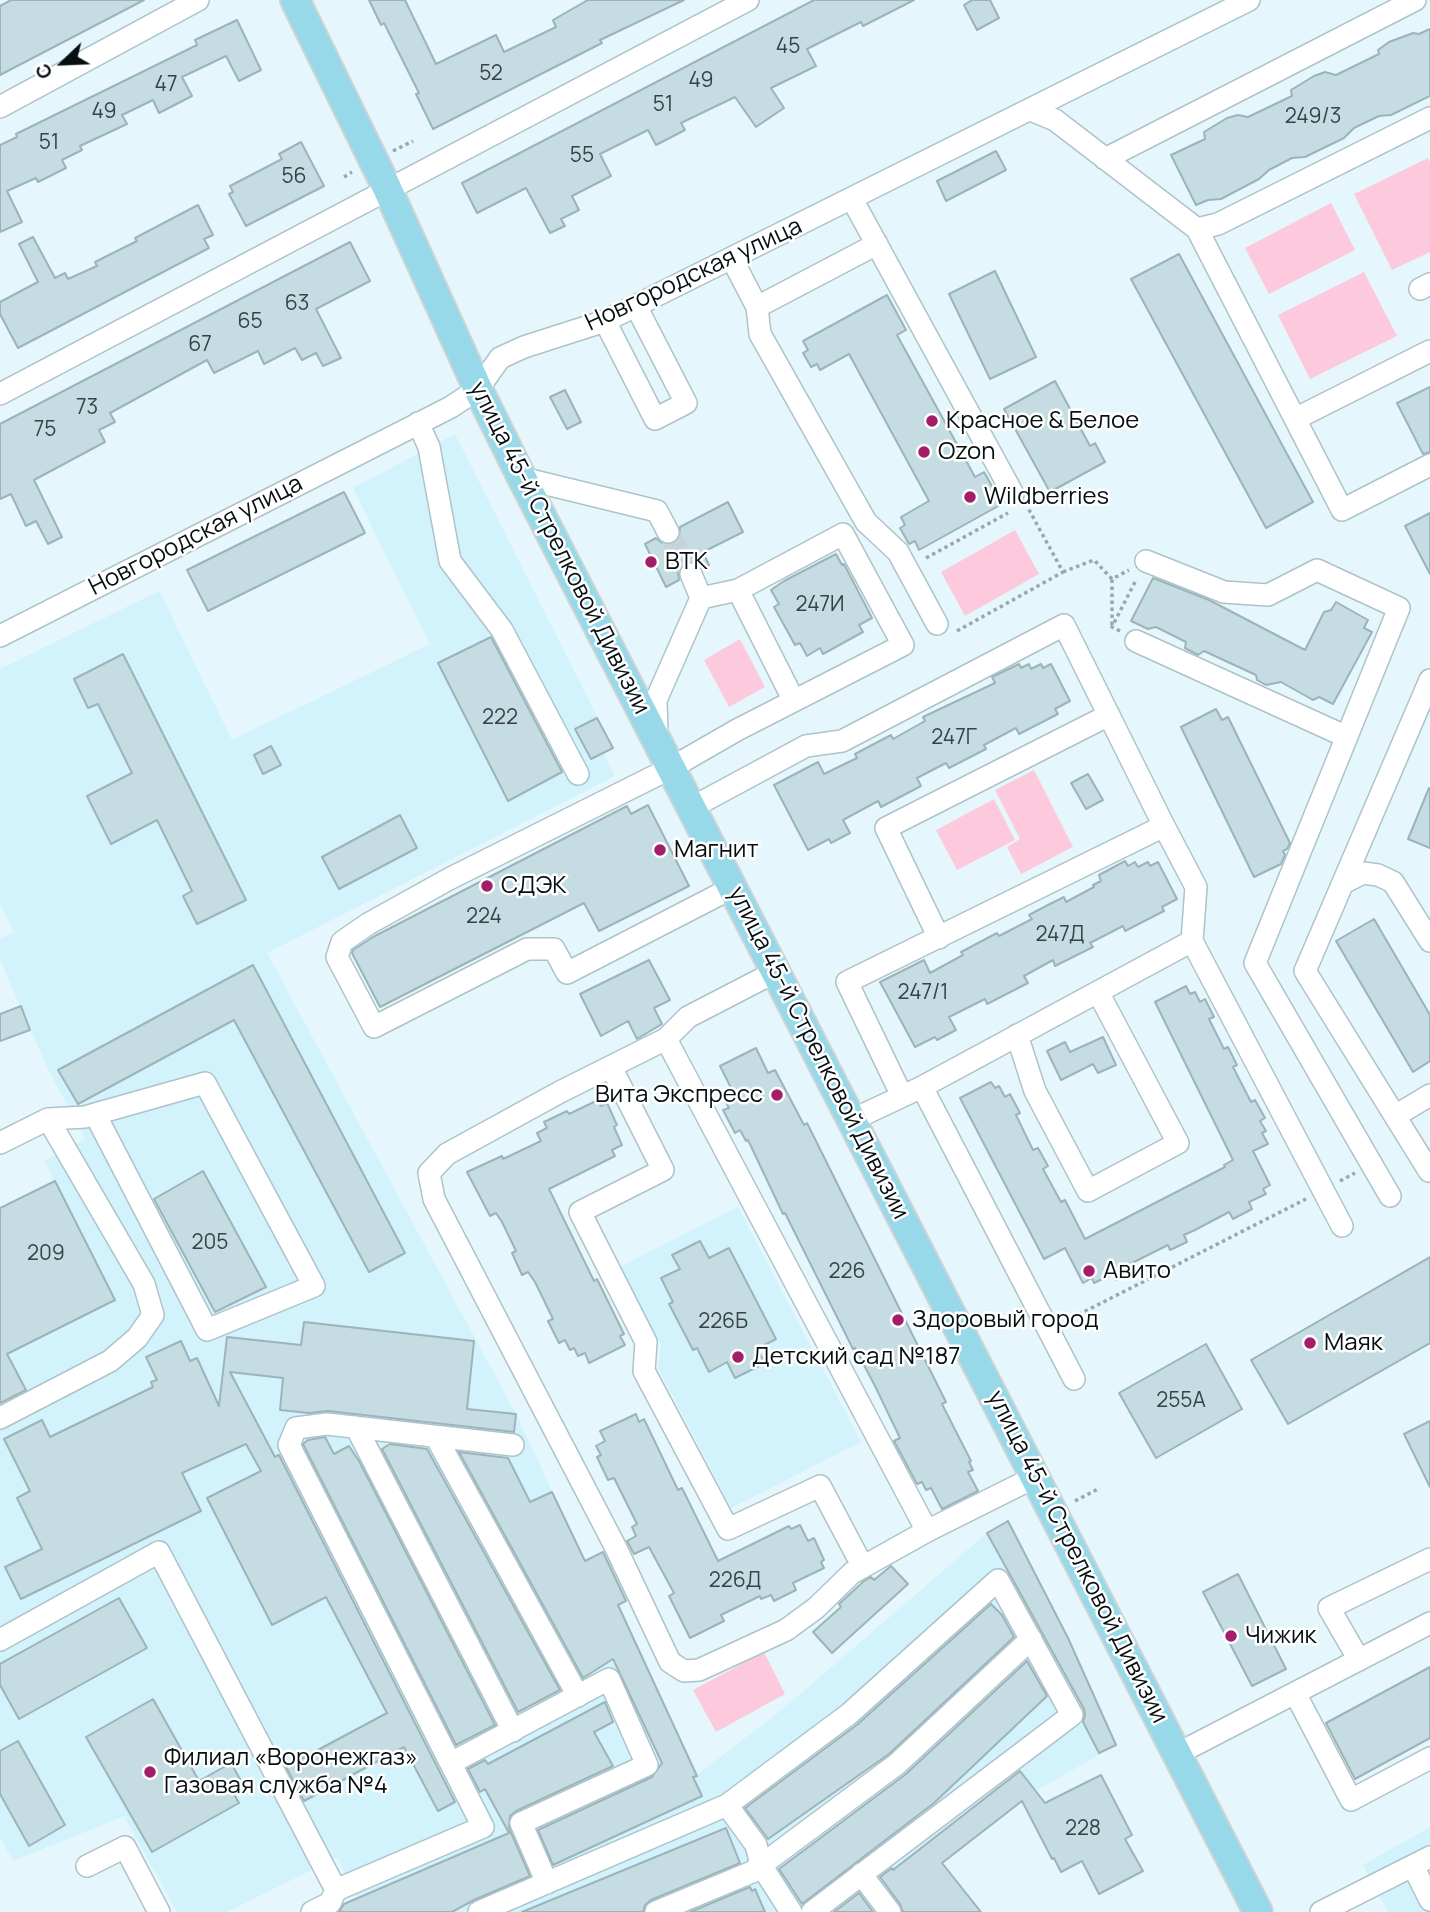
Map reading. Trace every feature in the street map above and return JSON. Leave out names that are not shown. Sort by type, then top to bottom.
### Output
[{"type":"main road","name":"улица 45-й Стрелковой Дивизии","points":[[295,0],[387,188],[522,478],[1258,1912]]},
{"type":"street","points":[[0,107],[198,0]]},
{"type":"street","points":[[0,394],[748,0]]},
{"type":"street","name":"Новгородская улица","points":[[0,636],[452,407],[478,388],[500,358],[524,346],[605,321],[1249,0]]},
{"type":"street","points":[[1105,159],[1415,0]]},
{"type":"street","points":[[1031,110],[1055,120],[1197,229],[1342,510],[1430,465]]},
{"type":"street","points":[[1197,229],[1219,225],[1430,118]]},
{"type":"street","points":[[852,199],[1017,502]]},
{"type":"street","points":[[757,307],[877,244]]},
{"type":"street","points":[[732,259],[757,307],[760,334],[866,522],[898,552],[937,624]]},
{"type":"street","points":[[605,321],[655,419],[686,403],[636,306]]},
{"type":"street","points":[[1295,419],[1430,351]]},
{"type":"street","points":[[418,423],[429,447],[450,561],[502,630],[578,774]]},
{"type":"street","points":[[522,478],[657,511],[668,532]]},
{"type":"street","points":[[701,598],[738,590],[843,534],[903,645],[671,768],[449,879],[368,923],[342,942],[337,957],[374,1027],[527,949],[554,949],[567,973],[733,888]]},
{"type":"street","points":[[1146,561],[1224,592],[1268,595],[1317,570],[1399,608],[1255,963],[1390,1196]]},
{"type":"street","points":[[657,741],[656,700],[701,598],[691,574]]},
{"type":"street","points":[[738,590],[794,701]]},
{"type":"street","points":[[691,808],[806,746],[842,741],[1064,625],[1196,887],[1192,941],[1342,1226]]},
{"type":"street","points":[[1136,641],[1347,737]]},
{"type":"street","points":[[1429,1171],[1305,971],[1430,680]]},
{"type":"street","points":[[939,938],[886,828],[1109,715]]},
{"type":"street","points":[[902,1096],[847,982],[1164,826]]},
{"type":"street","points":[[1343,883],[1363,873],[1378,875],[1393,882],[1430,941]]},
{"type":"street","points":[[852,1120],[922,1087],[1192,941]]},
{"type":"street","points":[[775,972],[688,1017],[666,1039],[447,1154],[429,1174],[434,1199],[579,1476],[670,1662],[684,1671],[699,1670],[786,1630],[816,1608],[852,1573],[927,1531],[1035,1477]]},
{"type":"street","points":[[1017,1035],[1035,1091],[1088,1191],[1178,1143],[1098,992]]},
{"type":"street","points":[[666,1039],[927,1531]]},
{"type":"street","points":[[611,1067],[663,1170],[580,1212],[646,1342],[644,1371],[728,1529],[820,1486],[863,1567]]},
{"type":"street","points":[[0,1143],[48,1119],[85,1117],[95,1114],[205,1083],[314,1286],[207,1330],[95,1114]]},
{"type":"street","points":[[922,1087],[1074,1380]]},
{"type":"street","points":[[1395,1116],[1430,1095]]},
{"type":"street","points":[[0,1418],[110,1361],[137,1338],[153,1315],[144,1284],[48,1119]]},
{"type":"street","points":[[312,1912],[330,1903],[336,1890],[483,1827],[289,1445],[296,1428],[327,1424],[513,1446]]},
{"type":"street","points":[[356,1427],[513,1731]]},
{"type":"street","points":[[436,1437],[578,1696]]},
{"type":"street","points":[[0,1640],[159,1552],[336,1890]]},
{"type":"street","points":[[1359,1660],[1329,1608],[1430,1559]]},
{"type":"street","points":[[478,1912],[727,1805],[849,1714],[998,1580],[1072,1715],[812,1912]]},
{"type":"street","points":[[1177,1754],[1430,1623]]},
{"type":"street","points":[[656,1912],[752,1872],[897,1764],[1031,1639]]},
{"type":"street","points":[[451,1763],[609,1679],[647,1765],[522,1823],[547,1882]]},
{"type":"street","points":[[1295,1693],[1350,1800],[1430,1758]]},
{"type":"street","points":[[727,1805],[756,1845],[761,1864],[791,1912]]},
{"type":"street","points":[[87,1866],[125,1847],[159,1912]]},
{"type":"street","points":[[1321,1912],[1422,1862],[1430,1900]]},
{"type":"street","points":[[861,1874],[890,1912]]},
{"type":"path","points":[[907,569],[1017,502],[1063,572]]},
{"type":"path","points":[[937,624],[944,638],[1063,572],[1094,560],[1112,579],[1112,627]]},
{"type":"path","points":[[1112,579],[1146,561]]},
{"type":"path","points":[[1112,627],[1146,561]]},
{"type":"path","points":[[1112,627],[1136,641]]},
{"type":"path","points":[[1049,1330],[1371,1163]]},
{"type":"path","points":[[1073,1502],[1100,1488]]},
{"type":"shaded area","points":[[1428,158],[1430,252],[1392,270],[1354,194]]},
{"type":"shaded area","points":[[1331,203],[1355,250],[1269,294],[1245,248]]},
{"type":"shaded area","points":[[1364,272],[1397,336],[1310,379],[1278,315]]},
{"type":"shaded area","points":[[455,434],[613,748],[603,753],[615,776],[267,953],[516,1414],[584,1560],[610,1549],[633,1598],[618,1605],[697,1775],[784,1708],[987,1533],[1008,1521],[1068,1638],[1116,1745],[1036,1791],[943,1863],[981,1912],[350,1912],[356,1898],[338,1857],[227,1912],[177,1912],[124,1816],[13,1861],[0,1838],[0,1208],[54,1181],[45,1160],[85,1139],[47,1067],[0,960],[0,939],[14,932],[0,903],[0,669],[159,591],[232,740],[430,644],[353,488]]},
{"type":"shaded area","points":[[1015,530],[1039,574],[965,616],[941,572]]},
{"type":"shaded area","points":[[740,639],[765,687],[729,707],[704,660]]},
{"type":"shaded area","points":[[1034,770],[1073,847],[1021,874],[1007,847],[1020,839],[995,790]]},
{"type":"shaded area","points":[[994,799],[1015,840],[957,870],[936,830]]},
{"type":"shaded area","name":"Детский сад №187","points":[[738,1207],[861,1442],[731,1508],[658,1368],[661,1345],[620,1267]]},
{"type":"shaded area","points":[[764,1652],[785,1694],[716,1732],[693,1690]]},
{"type":"shaded area","points":[[1430,1827],[1430,1912],[1388,1912],[1363,1865]]},
{"type":"building","points":[[11,0],[144,0],[0,75],[0,6]]},
{"type":"building","points":[[369,0],[405,0],[436,64],[496,35],[504,52],[556,27],[553,20],[588,0],[684,0],[600,40],[602,43],[433,129],[416,94],[419,93],[384,23],[381,25]]},
{"type":"building","points":[[814,0],[914,0],[863,26],[861,22],[807,49],[816,66],[771,88],[784,108],[756,127],[735,97],[681,123],[685,130],[656,145],[648,130],[600,154],[611,176],[572,196],[579,210],[561,219],[565,226],[550,233],[526,188],[477,213],[462,183]]},
{"type":"building","points":[[972,0],[990,0],[999,18],[977,30],[964,5]]},
{"type":"building","points":[[237,20],[261,70],[239,81],[226,56],[182,77],[192,96],[159,113],[153,100],[122,115],[127,124],[80,146],[82,150],[62,160],[66,168],[38,182],[36,178],[7,191],[22,222],[0,232],[0,145],[17,137],[16,134],[197,45],[195,40]]},
{"type":"building","points":[[1430,29],[1430,96],[1391,115],[1379,116],[1354,128],[1344,138],[1305,157],[1292,158],[1221,199],[1196,205],[1171,155],[1205,139],[1204,132],[1227,118],[1238,115],[1248,117],[1292,96],[1291,90],[1314,76],[1325,72],[1336,75],[1379,54],[1378,50],[1389,42]]},
{"type":"building","points":[[301,142],[324,186],[246,226],[229,194],[233,192],[230,186],[282,159],[279,154]]},
{"type":"building","points":[[996,151],[1006,170],[946,201],[937,181]]},
{"type":"building","points":[[198,205],[213,235],[204,239],[209,248],[18,348],[0,314],[0,302],[38,282],[19,244],[33,237],[55,278],[65,273],[68,279],[97,266],[95,262]]},
{"type":"building","points":[[350,242],[370,281],[316,309],[341,358],[323,366],[316,353],[302,360],[295,348],[264,364],[258,351],[214,373],[207,360],[110,413],[115,422],[99,430],[105,442],[34,480],[62,537],[48,544],[36,521],[26,526],[11,494],[0,499],[0,424]]},
{"type":"building","points":[[1179,254],[1313,502],[1266,528],[1131,279]]},
{"type":"building","points":[[995,271],[1036,357],[990,379],[949,294]]},
{"type":"building","points":[[887,295],[906,330],[897,335],[975,477],[984,472],[1002,504],[919,550],[915,541],[909,544],[900,528],[905,525],[901,517],[929,501],[849,354],[820,370],[817,364],[811,367],[803,353],[808,350],[803,341]]},
{"type":"building","points":[[1055,381],[1090,446],[1095,443],[1105,462],[1050,492],[1004,409]]},
{"type":"building","points":[[1430,387],[1430,452],[1423,454],[1397,403]]},
{"type":"building","points":[[565,390],[581,422],[567,429],[550,397]]},
{"type":"building","points":[[344,492],[365,533],[208,611],[187,570]]},
{"type":"building","points":[[728,502],[743,532],[703,552],[709,565],[703,568],[693,561],[685,562],[678,572],[679,580],[666,587],[645,544],[656,538],[662,543],[673,544],[679,538],[680,527]]},
{"type":"building","points":[[1430,513],[1430,574],[1405,526]]},
{"type":"building","points":[[836,554],[872,618],[859,625],[863,632],[823,654],[820,648],[807,656],[800,643],[795,645],[774,607],[779,604],[771,590]]},
{"type":"building","points":[[1153,578],[1209,600],[1305,650],[1324,612],[1331,610],[1336,602],[1368,620],[1364,628],[1372,632],[1333,704],[1319,697],[1313,700],[1281,682],[1266,685],[1257,680],[1256,675],[1204,651],[1198,655],[1185,648],[1186,642],[1156,627],[1148,629],[1131,621]]},
{"type":"building","points":[[491,637],[562,772],[508,801],[438,663]]},
{"type":"building","points":[[123,654],[246,900],[197,924],[183,896],[192,891],[157,820],[111,844],[87,796],[132,773],[98,704],[88,708],[74,679]]},
{"type":"building","points":[[1019,664],[1021,668],[1029,664],[1031,669],[1041,664],[1043,668],[1051,664],[1070,701],[1055,709],[1058,714],[1019,734],[1016,728],[984,745],[986,749],[949,768],[946,763],[917,778],[921,786],[881,807],[878,801],[843,820],[850,833],[831,843],[829,839],[808,850],[774,785],[818,762],[824,774],[857,758],[855,754],[891,735],[893,739],[925,721],[923,717],[995,683],[992,677]]},
{"type":"building","points":[[1216,709],[1222,720],[1228,717],[1290,843],[1283,851],[1285,855],[1281,864],[1254,877],[1181,727]]},
{"type":"building","points":[[597,718],[613,748],[591,759],[575,729]]},
{"type":"building","points":[[271,746],[281,765],[263,774],[254,755]]},
{"type":"building","points":[[1088,774],[1103,800],[1086,809],[1071,783]]},
{"type":"building","points":[[1430,788],[1430,848],[1408,839]]},
{"type":"building","points":[[648,805],[689,886],[599,931],[584,903],[380,1007],[352,953],[353,950],[373,937],[627,806],[631,814]]},
{"type":"building","points":[[400,815],[417,848],[339,889],[322,857]]},
{"type":"building","points":[[1125,861],[1128,866],[1135,862],[1138,867],[1148,862],[1150,866],[1158,862],[1177,899],[1162,907],[1164,911],[1125,931],[1123,926],[1090,943],[1093,947],[1055,966],[1053,960],[1024,976],[1028,983],[987,1004],[985,999],[949,1017],[956,1030],[915,1047],[880,982],[924,960],[930,973],[963,955],[961,952],[1032,919],[1029,915],[1046,906],[1064,897],[1066,902],[1094,887],[1093,885],[1101,881],[1099,875]]},
{"type":"building","points":[[1374,919],[1430,1015],[1430,1061],[1413,1072],[1336,941]]},
{"type":"building","points":[[649,960],[670,1000],[654,1008],[662,1024],[637,1039],[628,1021],[601,1036],[580,994]]},
{"type":"building","points":[[253,965],[405,1253],[369,1272],[234,1020],[78,1104],[58,1070]]},
{"type":"building","points":[[1186,986],[1190,994],[1195,992],[1200,1002],[1205,999],[1214,1017],[1209,1019],[1224,1049],[1228,1047],[1237,1065],[1233,1067],[1251,1102],[1255,1100],[1265,1118],[1260,1121],[1266,1131],[1262,1133],[1268,1144],[1253,1151],[1270,1185],[1263,1189],[1266,1194],[1249,1202],[1252,1209],[1233,1219],[1229,1212],[1184,1235],[1187,1242],[1170,1250],[1168,1245],[1130,1264],[1134,1271],[1116,1280],[1113,1274],[1094,1283],[1092,1278],[1083,1283],[1065,1248],[1044,1259],[960,1098],[991,1082],[995,1088],[999,1086],[1005,1097],[1010,1094],[1020,1113],[1016,1115],[1033,1150],[1038,1148],[1048,1166],[1043,1169],[1061,1202],[1065,1200],[1085,1239],[1225,1167],[1224,1165],[1233,1160],[1155,1002]]},
{"type":"building","points":[[21,1006],[30,1030],[0,1041],[0,1014]]},
{"type":"building","points":[[1103,1037],[1116,1065],[1098,1073],[1093,1064],[1061,1080],[1047,1051],[1065,1042],[1070,1052]]},
{"type":"building","points":[[756,1048],[768,1073],[775,1070],[804,1125],[807,1123],[946,1402],[942,1404],[971,1461],[969,1462],[973,1470],[968,1472],[978,1491],[942,1509],[931,1488],[926,1490],[922,1482],[917,1484],[894,1441],[900,1438],[875,1386],[855,1348],[853,1349],[785,1213],[783,1214],[748,1140],[746,1141],[740,1130],[735,1133],[723,1110],[729,1108],[723,1097],[733,1092],[720,1066]]},
{"type":"building","points":[[598,1100],[601,1106],[607,1103],[622,1145],[612,1150],[615,1156],[549,1189],[594,1281],[597,1279],[624,1334],[620,1336],[625,1345],[589,1363],[585,1353],[578,1356],[574,1348],[570,1350],[565,1340],[559,1343],[548,1321],[553,1319],[535,1282],[528,1272],[522,1275],[512,1253],[516,1251],[502,1222],[496,1213],[490,1216],[467,1172],[541,1141],[537,1133],[547,1128],[544,1122]]},
{"type":"building","points":[[203,1171],[266,1287],[215,1312],[154,1199]]},
{"type":"building","points":[[55,1181],[115,1300],[7,1354],[26,1390],[0,1403],[0,1208]]},
{"type":"building","points":[[700,1241],[709,1258],[729,1248],[776,1339],[757,1349],[765,1363],[735,1378],[727,1362],[709,1372],[697,1348],[693,1350],[669,1304],[673,1302],[661,1278],[680,1269],[672,1255]]},
{"type":"building","points":[[1430,1257],[1430,1343],[1288,1424],[1251,1360]]},
{"type":"building","points":[[304,1322],[474,1341],[467,1409],[516,1414],[514,1432],[328,1411],[309,1413],[280,1410],[283,1378],[230,1372],[275,1457],[279,1455],[455,1802],[438,1811],[404,1747],[304,1801],[286,1767],[387,1713],[326,1597],[272,1625],[207,1498],[261,1471],[246,1444],[182,1473],[201,1511],[21,1599],[5,1567],[42,1549],[17,1498],[30,1491],[4,1439],[42,1420],[50,1437],[153,1387],[151,1382],[157,1380],[146,1357],[181,1341],[190,1361],[197,1358],[219,1406],[227,1337],[301,1345]]},
{"type":"building","points":[[1206,1344],[1242,1409],[1156,1458],[1119,1393]]},
{"type":"building","points":[[636,1414],[639,1422],[644,1419],[678,1490],[682,1488],[718,1561],[789,1526],[791,1529],[800,1525],[808,1541],[814,1538],[824,1560],[821,1562],[824,1568],[793,1583],[796,1590],[774,1601],[771,1595],[761,1599],[760,1596],[721,1615],[724,1621],[690,1638],[669,1596],[674,1593],[649,1547],[634,1554],[627,1541],[636,1536],[632,1527],[637,1524],[614,1478],[608,1480],[597,1457],[601,1455],[596,1446],[605,1441],[600,1431]]},
{"type":"building","points":[[1430,1421],[1430,1487],[1404,1434]]},
{"type":"building","points":[[325,1437],[334,1454],[349,1446],[359,1461],[495,1725],[456,1745],[303,1444],[308,1440]]},
{"type":"building","points":[[390,1444],[427,1449],[560,1690],[518,1712],[382,1449]]},
{"type":"building","points":[[459,1452],[508,1458],[530,1502],[552,1492],[585,1561],[603,1552],[626,1601],[618,1605],[697,1776],[693,1777],[702,1796],[553,1865],[538,1830],[652,1777],[662,1763],[613,1659],[583,1678]]},
{"type":"building","points":[[1008,1521],[1068,1638],[1116,1745],[1099,1753],[1083,1722],[1084,1709],[987,1533]]},
{"type":"building","points":[[891,1566],[908,1584],[832,1653],[813,1632],[841,1607],[839,1604],[864,1581],[871,1577],[874,1580]]},
{"type":"building","points":[[1238,1574],[1286,1669],[1252,1686],[1203,1592]]},
{"type":"building","points":[[119,1598],[147,1648],[19,1719],[0,1685],[0,1664]]},
{"type":"building","points":[[991,1604],[1002,1615],[1014,1637],[889,1754],[768,1839],[745,1808],[858,1724]]},
{"type":"building","points":[[1027,1661],[1047,1696],[934,1803],[802,1904],[779,1869],[906,1774]]},
{"type":"building","points":[[1430,1667],[1430,1738],[1355,1779],[1326,1723]]},
{"type":"building","name":"Филиал «Воронежгаз» Газовая служба №4","points":[[153,1699],[199,1781],[231,1763],[241,1781],[230,1787],[239,1803],[152,1852],[86,1737]]},
{"type":"building","points":[[605,1702],[613,1722],[594,1732],[613,1766],[510,1816],[509,1828],[530,1876],[452,1912],[339,1912],[344,1904],[509,1833],[485,1789],[480,1792],[468,1769],[485,1760],[488,1764]]},
{"type":"building","points":[[18,1741],[65,1825],[29,1846],[0,1794],[0,1751]]},
{"type":"building","points":[[1020,1771],[1045,1803],[1101,1775],[1132,1835],[1125,1839],[1143,1871],[1099,1894],[1082,1861],[1061,1872],[1022,1801],[942,1863],[981,1912],[903,1912],[880,1877],[892,1868],[893,1870]]},
{"type":"building","points":[[726,1828],[740,1863],[651,1900],[645,1905],[643,1912],[522,1912]]},
{"type":"building","points":[[750,1887],[752,1891],[755,1889],[765,1912],[690,1912]]},
{"type":"building","points":[[859,1893],[873,1912],[834,1912]]},
{"type":"tunnel","points":[[668,532],[691,574]]},
{"type":"place","name":"Красное & Белое","points":[[932,421]]},
{"type":"place","name":"Ozon","points":[[924,452]]},
{"type":"place","name":"Wildberries","points":[[970,497]]},
{"type":"place","name":"ВТК","points":[[651,562]]},
{"type":"place","name":"Магнит","points":[[660,850]]},
{"type":"place","name":"СДЭК","points":[[487,886]]},
{"type":"place","name":"Вита Экспресс","points":[[777,1095]]},
{"type":"place","name":"Авито","points":[[1089,1271]]},
{"type":"place","name":"Здоровый город","points":[[898,1320]]},
{"type":"place","name":"Маяк","points":[[1310,1343]]},
{"type":"place","name":"Детский сад №187","points":[[738,1357]]},
{"type":"place","name":"Чижик","points":[[1231,1636]]},
{"type":"place","name":"Филиал «Воронежгаз» Газовая служба №4","points":[[150,1772]]}]
